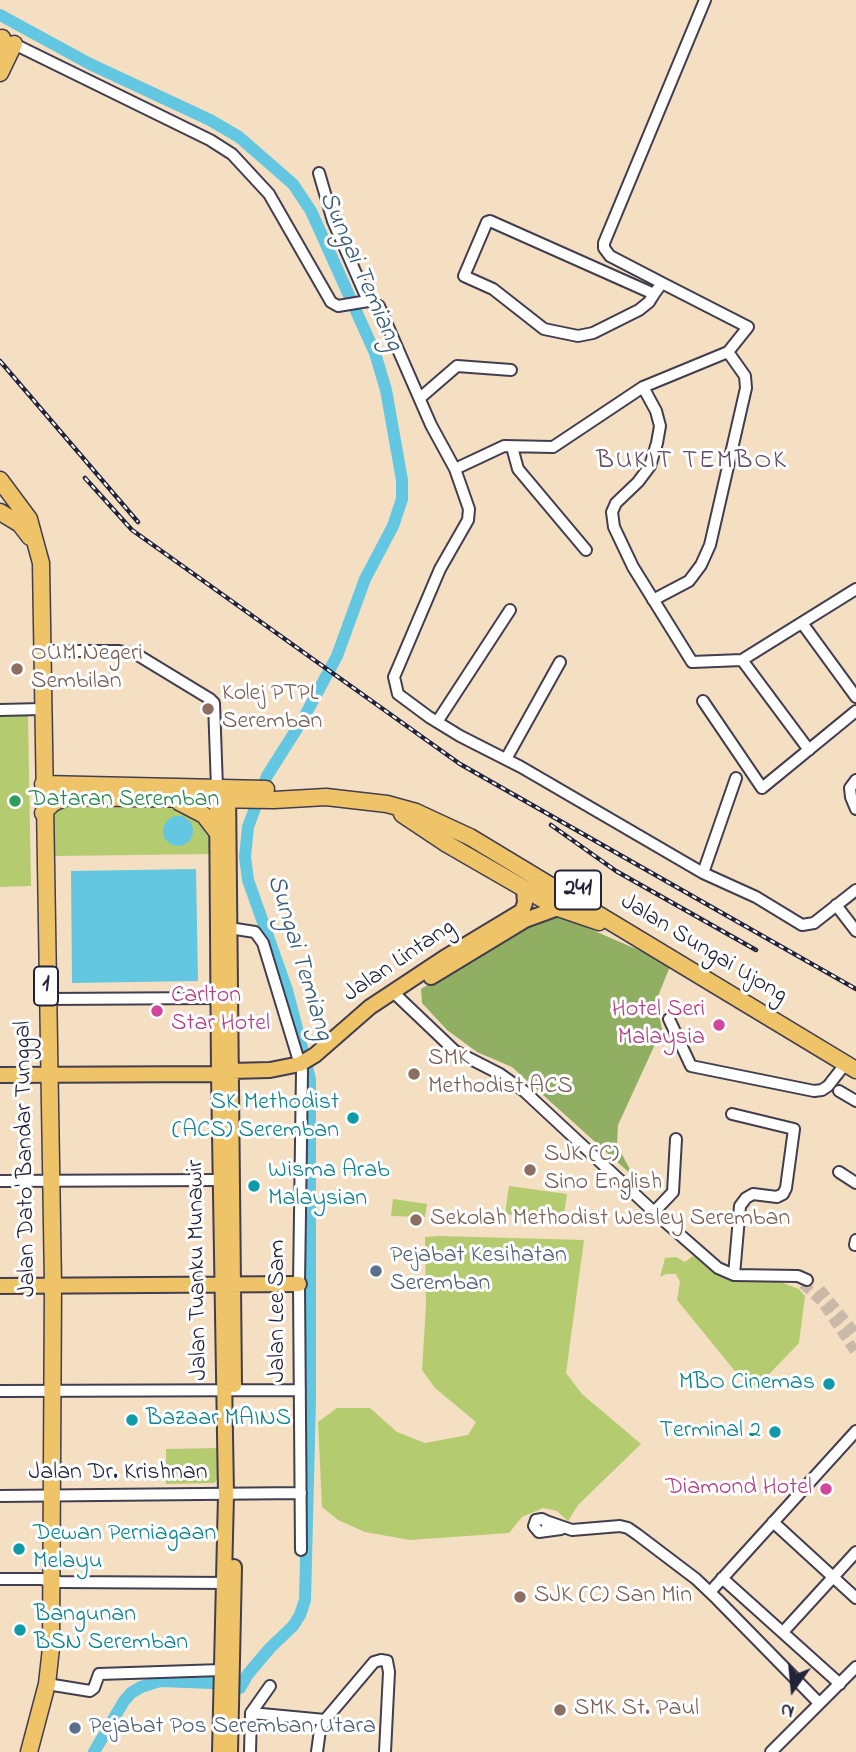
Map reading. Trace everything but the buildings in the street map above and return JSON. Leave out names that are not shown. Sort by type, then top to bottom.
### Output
[{"type":"highway","points":[[0,73],[4,44]]},
{"type":"highway","name":"1","points":[[0,480],[29,519],[41,564]]},
{"type":"highway","name":"1","points":[[0,512],[20,524],[41,564]]},
{"type":"highway","name":"Jalan Dato' Bandar Tunggal","points":[[33,1750],[47,1684],[51,1648],[52,1284],[41,564]]},
{"type":"highway","name":"Jalan Sungai Ujong","points":[[43,784],[326,797],[387,804],[416,812],[470,837],[853,1064]]},
{"type":"highway","name":"Jalan Sungai Ujong","points":[[275,795],[345,789],[388,796],[446,815],[475,829],[853,1064]]},
{"type":"highway","name":"Jalan Sungai Ujong","points":[[43,813],[53,803],[65,797],[167,799],[222,794]]},
{"type":"highway","points":[[167,799],[196,809],[211,822],[217,832]]},
{"type":"highway","points":[[387,804],[447,844],[558,908],[625,929]]},
{"type":"main road","name":"Jalan Tuanku Munawir","points":[[222,794],[217,832],[218,998],[226,1075],[220,1180],[227,1284]]},
{"type":"main road","name":"Jalan Tuanku Munawir","points":[[220,1752],[226,1685],[231,1494],[226,1075],[229,928],[222,794]]},
{"type":"main road","name":"Jalan Lintang","points":[[503,929],[522,911],[525,904],[524,889]]},
{"type":"main road","name":"Jalan Lintang","points":[[308,1064],[395,994],[503,929],[558,908]]},
{"type":"main road","points":[[0,1075],[226,1075],[308,1064]]},
{"type":"main road","points":[[0,1286],[299,1284]]},
{"type":"main road","name":"Jalan Tuanku Munawir","points":[[226,1685],[230,1752]]},
{"type":"street","points":[[455,470],[496,449],[553,447],[643,387],[728,352],[748,327],[610,256],[604,248],[705,0]]},
{"type":"street","points":[[4,44],[71,72],[210,140],[232,154],[247,167],[269,194],[331,302],[338,306],[364,302],[379,306],[455,470],[469,509],[468,520],[440,569],[394,677],[398,694],[437,722],[703,873],[763,901],[802,925],[814,923],[856,890]]},
{"type":"street","points":[[319,173],[333,221],[364,302]]},
{"type":"street","points":[[654,294],[490,220],[464,273],[464,276],[493,289],[544,329],[578,336],[593,334],[639,310],[649,303],[662,283]]},
{"type":"street","points":[[653,600],[673,592],[689,581],[701,565],[710,545],[746,387],[745,376],[728,352]]},
{"type":"street","points":[[420,398],[457,366],[511,370]]},
{"type":"street","points":[[643,387],[656,411],[660,426],[657,443],[650,466],[612,512],[614,527],[632,567],[692,662],[742,660],[856,590]]},
{"type":"street","points":[[512,447],[518,469],[586,550]]},
{"type":"street","points":[[437,722],[510,610]]},
{"type":"street","points":[[802,623],[856,697]]},
{"type":"street","points":[[42,651],[118,651],[136,654],[211,699],[214,704],[222,794]]},
{"type":"street","points":[[742,660],[809,750]]},
{"type":"street","points":[[506,759],[560,662]]},
{"type":"street","points":[[703,701],[762,788],[856,711]]},
{"type":"street","points":[[0,710],[42,709]]},
{"type":"street","points":[[703,873],[736,778]]},
{"type":"street","points":[[856,780],[850,788],[856,809]]},
{"type":"street","points":[[836,905],[856,931]]},
{"type":"street","name":"Jalan Lee Sam","points":[[229,928],[255,932],[263,943],[308,1064],[299,1284],[301,1550]]},
{"type":"street","points":[[395,994],[455,1051],[500,1074],[524,1091],[711,1262],[734,1275],[791,1276],[805,1282]]},
{"type":"street","points":[[47,999],[218,998]]},
{"type":"street","points":[[669,1018],[691,1066],[814,1091],[828,1086],[853,1064]]},
{"type":"street","points":[[839,1091],[856,1101]]},
{"type":"street","points":[[732,1114],[794,1129],[783,1194],[777,1197],[753,1194],[740,1206],[734,1275]]},
{"type":"street","points":[[654,1212],[673,1192],[676,1139]]},
{"type":"street","points":[[839,1172],[856,1183]]},
{"type":"street","points":[[0,1181],[220,1180]]},
{"type":"street","points":[[0,1391],[300,1390]]},
{"type":"street","points":[[709,1592],[856,1431]]},
{"type":"street","points":[[231,1494],[301,1493]]},
{"type":"street","name":"Jalan Dr. Krishnan","points":[[0,1496],[231,1494]]},
{"type":"street","points":[[772,1522],[856,1598]]},
{"type":"street","points":[[546,1526],[580,1530],[620,1526],[628,1528],[709,1592],[819,1703]]},
{"type":"street","points":[[783,1632],[856,1552]]},
{"type":"street","points":[[722,1578],[841,1684]]},
{"type":"street","points":[[0,1579],[73,1583],[229,1583]]},
{"type":"street","points":[[317,1752],[320,1730],[325,1720],[374,1662],[387,1661],[390,1672],[385,1752]]},
{"type":"street","points":[[771,1752],[856,1667]]},
{"type":"street","points":[[47,1684],[90,1691],[94,1688],[99,1674],[226,1685]]},
{"type":"street","points":[[250,1752],[251,1713],[270,1686]]},
{"type":"street","points":[[251,1713],[325,1720]]},
{"type":"green space","name":"Dataran Seremban","points":[[0,716],[28,716],[31,886],[0,887]]},
{"type":"green space","name":"Dataran Seremban","points":[[67,806],[175,807],[187,811],[210,828],[213,854],[54,856],[52,814]]},
{"type":"green space","points":[[542,913],[553,913],[671,964],[656,1001],[662,1029],[618,1125],[617,1145],[634,1177],[512,1067],[477,1052],[447,1030],[422,1003],[421,989]]},
{"type":"green space","points":[[509,1186],[567,1194],[563,1221],[505,1214]]},
{"type":"green space","points":[[393,1199],[427,1204],[425,1217],[391,1216]]},
{"type":"green space","points":[[425,1237],[584,1240],[566,1373],[582,1394],[641,1444],[578,1505],[568,1521],[557,1511],[543,1508],[522,1517],[509,1533],[410,1540],[365,1532],[338,1520],[322,1507],[318,1422],[337,1408],[370,1408],[397,1432],[425,1443],[468,1435],[476,1422],[435,1388],[422,1370],[426,1305]]},
{"type":"green space","points":[[693,1256],[730,1281],[778,1281],[799,1289],[805,1296],[799,1343],[752,1392],[677,1300],[680,1282],[676,1274],[660,1277],[665,1258],[676,1257],[685,1262]]},
{"type":"green space","points":[[218,1448],[218,1479],[214,1483],[166,1484],[166,1449]]},
{"type":"water","points":[[178,816],[189,820],[193,831],[189,842],[178,846],[167,842],[163,831],[167,820]]},
{"type":"water","points":[[196,869],[198,981],[72,983],[71,871]]},
{"type":"waterway","name":"Sungai Temiang","points":[[0,15],[90,64],[210,120],[239,137],[293,184],[311,211],[375,353],[386,390],[402,480],[402,499],[393,526],[365,579],[337,656],[303,719],[267,776],[248,827],[245,857],[248,880],[287,990],[310,1079],[310,1400],[305,1600],[293,1626],[270,1648],[240,1688],[212,1683],[160,1681],[141,1687],[124,1701],[94,1752]]},
{"type":"tunnel","points":[[803,1284],[822,1302],[856,1353]]},
{"type":"tunnel","points":[[820,1289],[856,1334]]},
{"type":"railway","points":[[0,361],[138,522]]},
{"type":"railway","points":[[85,478],[132,530],[460,764],[856,989]]},
{"type":"railway","points":[[551,825],[616,871],[756,950]]},
{"type":"place","name":"OUM Negeri Sembilan","points":[[17,669]]},
{"type":"place","name":"Kolej PTPL Seremban","points":[[208,709]]},
{"type":"place","name":"Dataran Seremban","points":[[15,801]]},
{"type":"place","name":"Carlton Star Hotel","points":[[157,1011]]},
{"type":"place","name":"Hotel Seri Malaysia","points":[[719,1025]]},
{"type":"place","name":"SMK Methodist ACS","points":[[414,1074]]},
{"type":"place","name":"SK Methodist (ACS) Seremban","points":[[353,1118]]},
{"type":"place","name":"SJK (C) Sino English","points":[[530,1170]]},
{"type":"place","name":"Wisma Arab Malaysian","points":[[254,1186]]},
{"type":"place","name":"Sekolah Methodist Wesley Seremban","points":[[416,1220]]},
{"type":"place","name":"Pejabat Kesihatan Seremban","points":[[376,1271]]},
{"type":"place","name":"MBO Cinemas","points":[[829,1384]]},
{"type":"place","name":"Bazaar MAINS","points":[[132,1420]]},
{"type":"place","name":"Terminal 2","points":[[775,1432]]},
{"type":"place","name":"Diamond Hotel","points":[[826,1489]]},
{"type":"place","name":"Dewan Perniagaan Melayu","points":[[19,1549]]},
{"type":"place","name":"SJK (C) San Min","points":[[520,1597]]},
{"type":"place","name":"Bangunan BSN Seremban","points":[[20,1630]]},
{"type":"place","name":"SMK St. Paul","points":[[560,1710]]},
{"type":"place","name":"Pejabat Pos Seremban Utara","points":[[75,1728]]},
{"type":"district","name":"BUKIT TEMBOK","points":[[692,463]]}]
